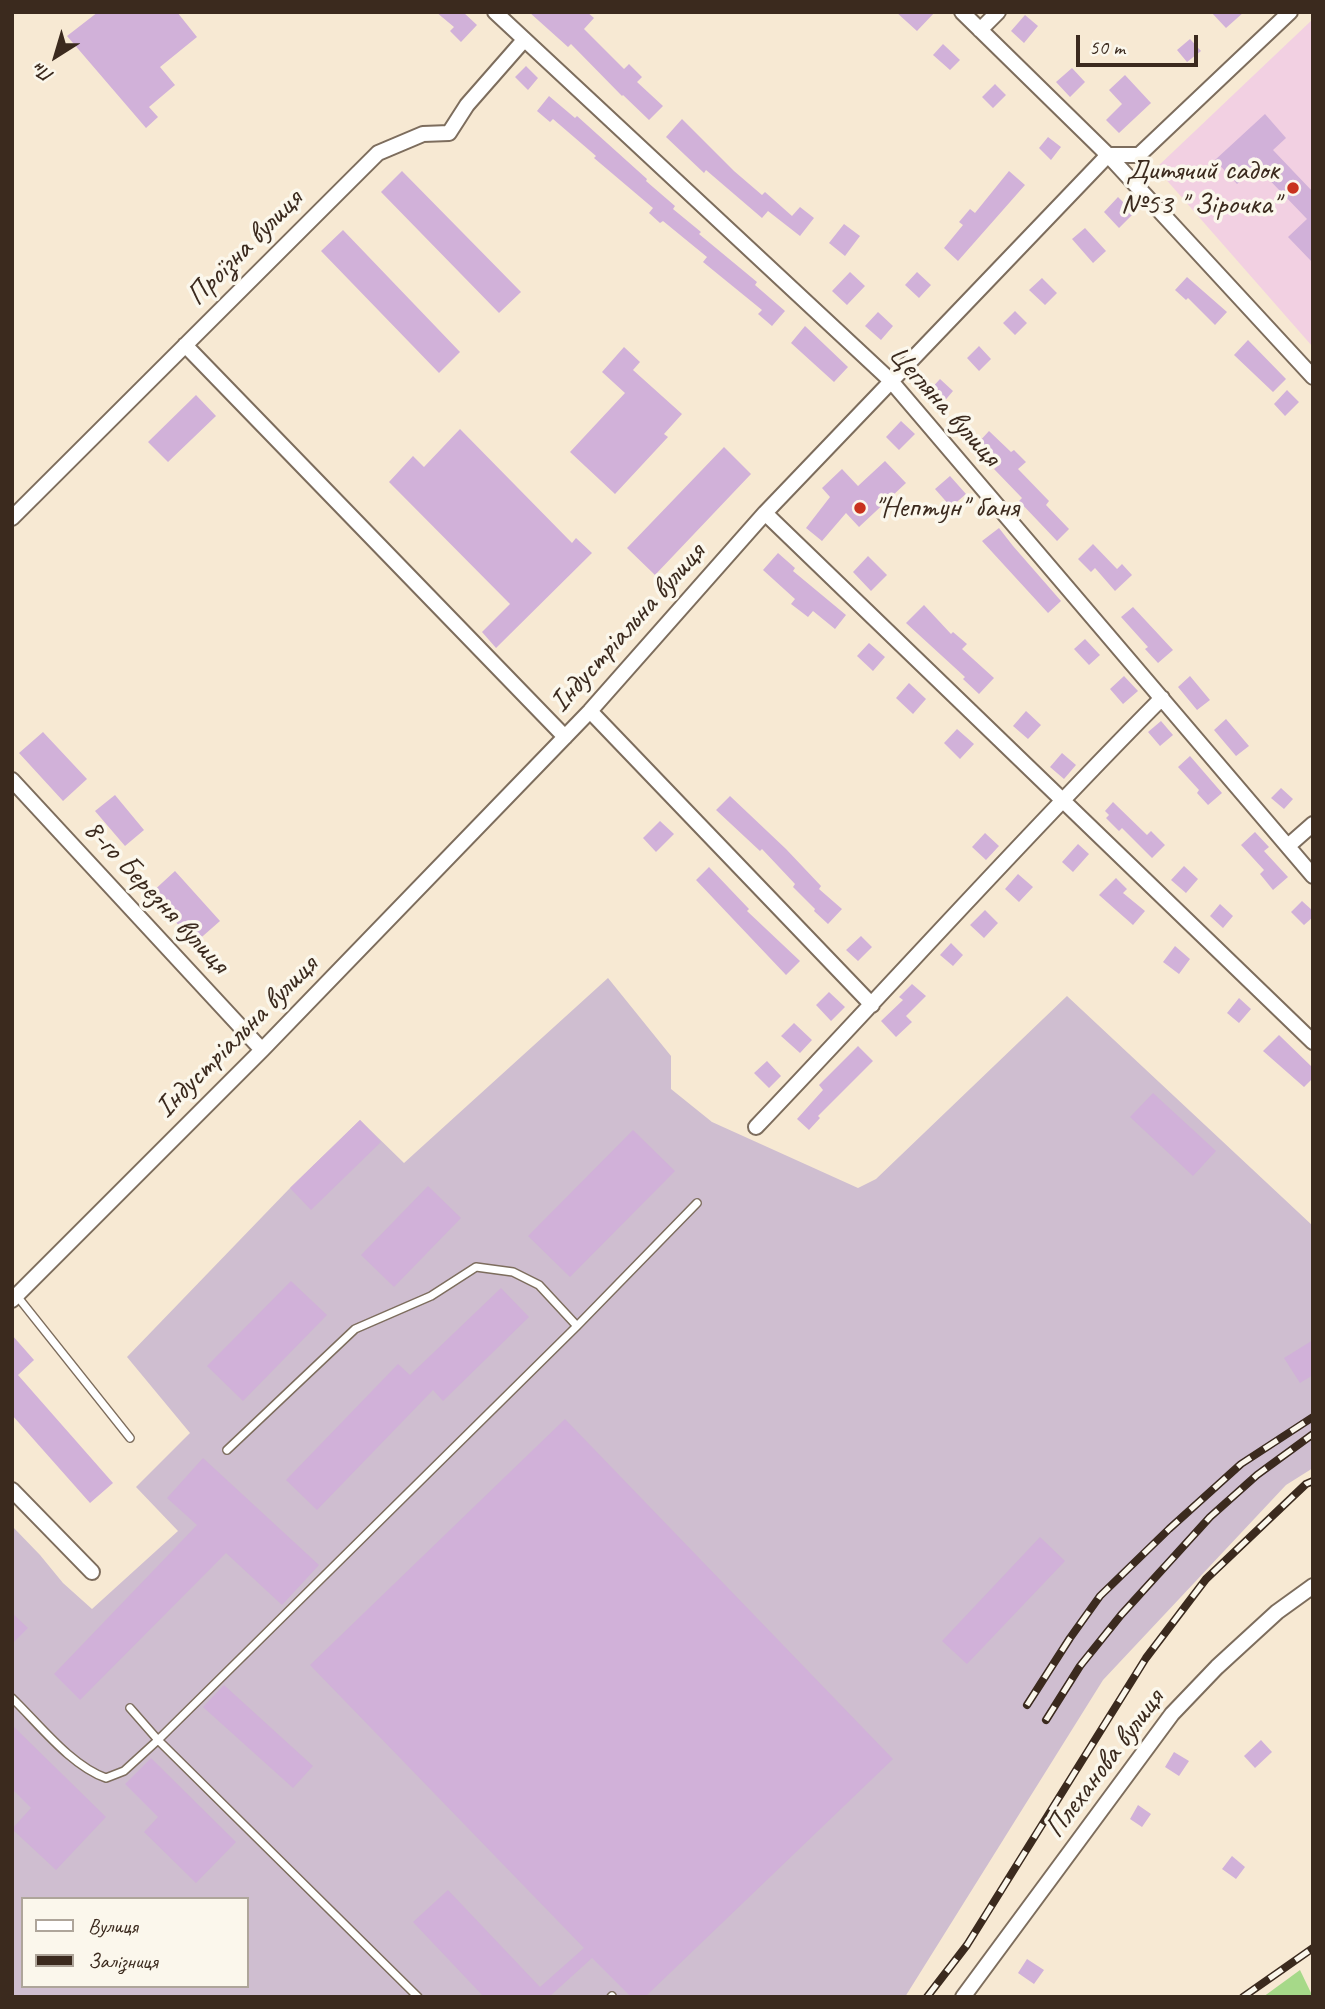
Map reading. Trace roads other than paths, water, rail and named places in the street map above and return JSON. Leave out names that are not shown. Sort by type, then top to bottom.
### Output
[{"type":"street","name":"Цегляна вулиця","points":[[495,12],[891,381],[1313,876]]},
{"type":"street","points":[[962,12],[1108,155],[1311,372]]},
{"type":"street","points":[[980,30],[998,12]]},
{"type":"street","points":[[1108,155],[1139,155],[1290,12]]},
{"type":"street","name":"Проїзна вулиця","points":[[12,518],[378,153],[423,134],[449,133],[467,105],[524,40]]},
{"type":"street","name":"Індустріальна вулиця","points":[[15,1298],[262,1050],[590,711],[765,513],[1108,155]]},
{"type":"street","points":[[185,345],[565,737]]},
{"type":"street","points":[[765,513],[1313,1042]]},
{"type":"street","points":[[756,1127],[1061,800],[1162,698]]},
{"type":"street","points":[[590,711],[872,1005]]},
{"type":"street","name":"8-го Березня вулиця","points":[[12,780],[262,1050]]},
{"type":"street","points":[[1288,846],[1313,824]]},
{"type":"street","points":[[12,1490],[92,1572]]},
{"type":"street","name":"Плеханова вулиця","points":[[963,1997],[1172,1714],[1217,1667],[1267,1621],[1313,1586]]},
{"type":"lane","points":[[12,1698],[91,1773],[106,1778],[124,1771],[577,1326],[697,1203]]},
{"type":"lane","points":[[228,1450],[355,1329],[431,1296],[476,1267],[513,1272],[539,1285],[577,1326]]},
{"type":"lane","points":[[15,1298],[130,1438]]},
{"type":"lane","points":[[130,1708],[158,1740],[415,1994],[405,1997]]},
{"type":"railway","points":[[1027,1705],[1100,1596],[1241,1464],[1313,1417]]},
{"type":"railway","points":[[1046,1720],[1080,1666],[1121,1615],[1210,1517],[1257,1475],[1313,1434]]},
{"type":"railway","points":[[927,1997],[967,1945],[1146,1658],[1206,1579],[1306,1484],[1313,1481]]},
{"type":"railway","points":[[1243,1997],[1313,1948]]},
{"type":"place","name":"Дитячий садок №53 \" Зірочка\"","points":[[1293,188]]},
{"type":"place","name":"\"Нептун\" баня","points":[[860,508]]}]
